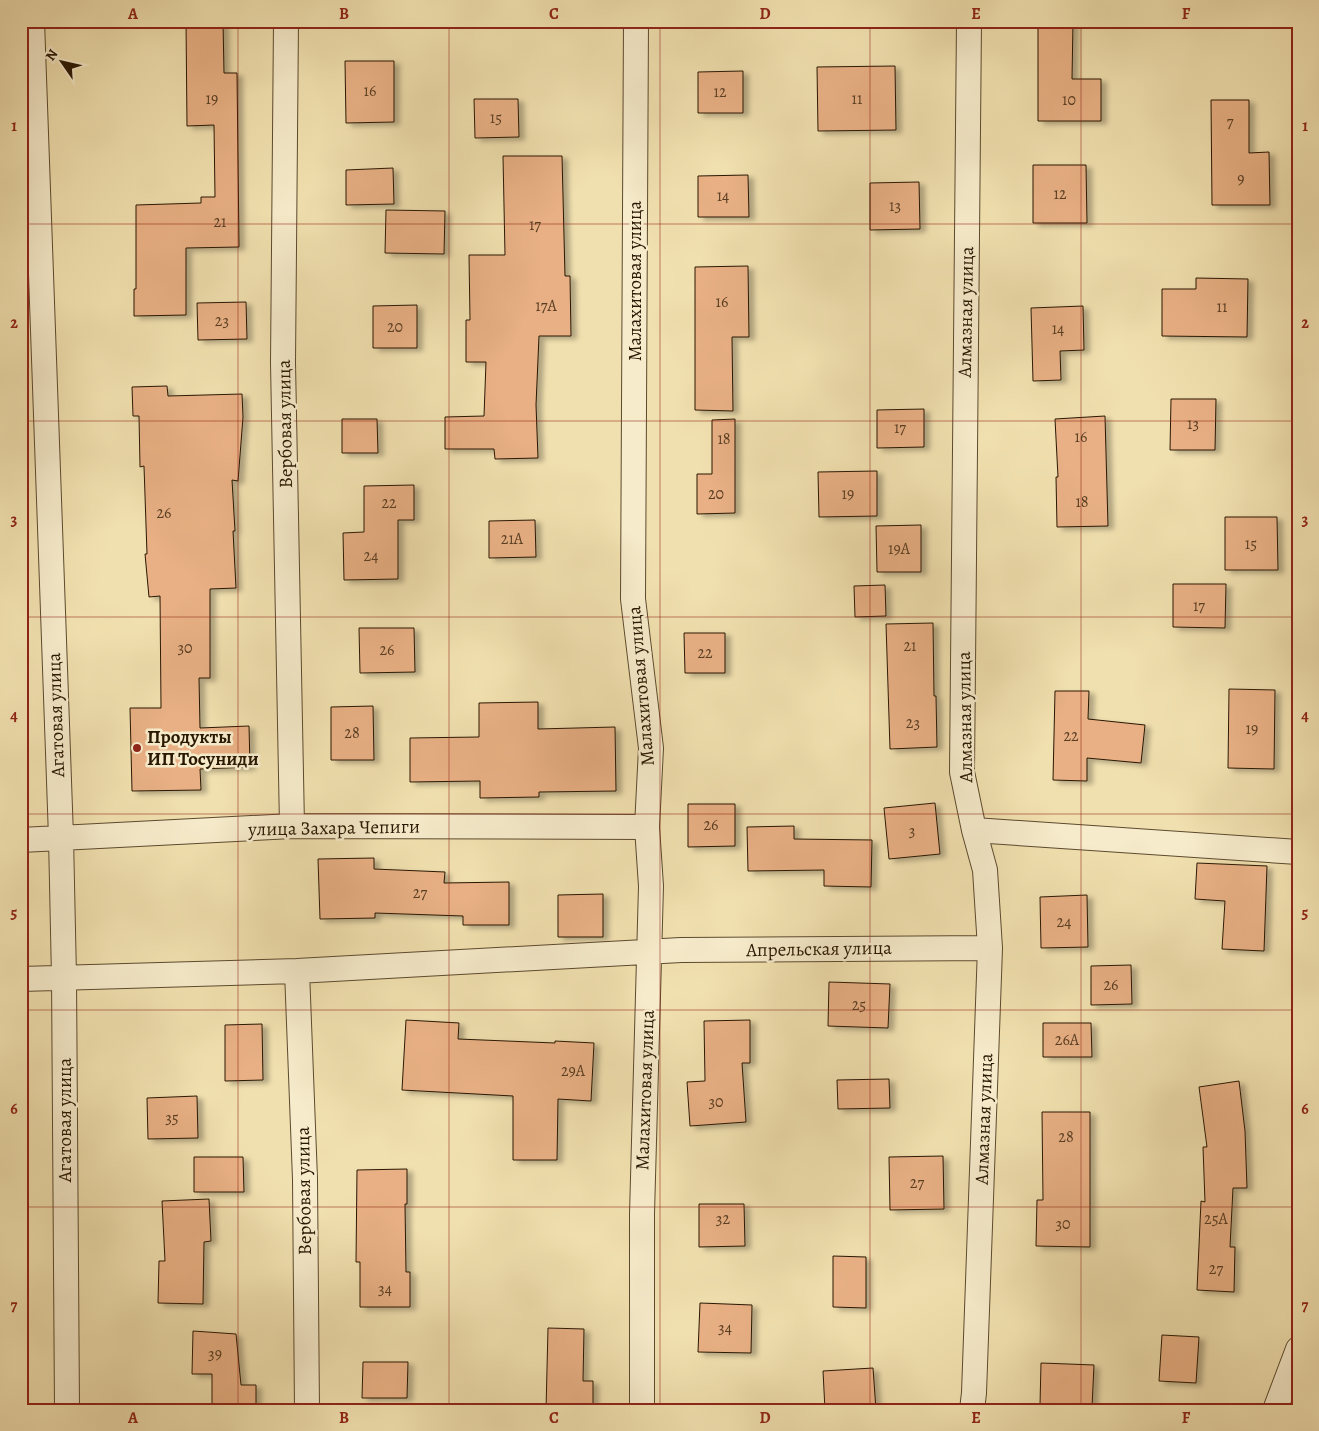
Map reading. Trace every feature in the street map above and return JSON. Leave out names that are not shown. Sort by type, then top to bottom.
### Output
[{"type":"street","name":"Агатовая улица","points":[[32,21],[64,977],[66,1410]]},
{"type":"street","name":"Вербовая улица","points":[[286,21],[283,363],[292,826]]},
{"type":"street","name":"Малахитовая улица","points":[[636,21],[633,598],[650,748],[648,827],[651,886],[642,1214],[642,1410]]},
{"type":"street","name":"Алмазная улица","points":[[969,21],[962,772],[974,830],[985,870],[990,948],[975,1383],[972,1410]]},
{"type":"street","name":"улица Захара Чепиги","points":[[21,840],[292,826],[648,827]]},
{"type":"street","points":[[974,830],[1298,852]]},
{"type":"street","name":"Апрельская улица","points":[[21,979],[296,972],[681,950],[990,948]]},
{"type":"street","name":"Вербовая улица","points":[[296,972],[305,1179],[307,1410]]},
{"type":"street","points":[[1275,1410],[1298,1349]]},
{"type":"building","points":[[186,21],[223,21],[224,73],[237,73],[239,247],[186,248],[186,315],[134,316],[134,289],[136,289],[136,205],[201,203],[201,197],[215,197],[214,125],[187,126]]},
{"type":"building","points":[[1038,21],[1073,21],[1072,79],[1101,79],[1101,121],[1038,121]]},
{"type":"building","points":[[345,61],[394,61],[394,122],[346,123]]},
{"type":"building","points":[[895,66],[896,130],[818,131],[817,67]]},
{"type":"building","points":[[743,71],[743,113],[698,113],[698,72]]},
{"type":"building","points":[[474,99],[518,99],[519,137],[475,138]]},
{"type":"building","points":[[1211,100],[1249,100],[1249,153],[1269,152],[1270,205],[1212,205]]},
{"type":"building","points":[[503,156],[562,156],[565,276],[570,276],[571,336],[539,336],[536,405],[538,458],[495,459],[494,449],[445,449],[445,417],[484,416],[486,362],[466,362],[466,320],[470,320],[469,255],[505,255]]},
{"type":"building","points":[[1033,165],[1086,165],[1087,223],[1033,223]]},
{"type":"building","points":[[393,168],[394,204],[346,205],[346,170]]},
{"type":"building","points":[[748,175],[749,217],[698,217],[698,176]]},
{"type":"building","points":[[919,182],[920,229],[870,230],[870,183]]},
{"type":"building","points":[[386,210],[445,211],[444,254],[385,253]]},
{"type":"building","points":[[748,266],[749,337],[732,337],[733,411],[695,410],[695,267]]},
{"type":"building","points":[[1196,278],[1248,279],[1247,337],[1162,336],[1162,289],[1196,289]]},
{"type":"building","points":[[246,302],[247,339],[198,340],[197,303]]},
{"type":"building","points":[[417,305],[417,348],[373,348],[373,306]]},
{"type":"building","points":[[1083,306],[1084,350],[1060,351],[1061,380],[1033,381],[1031,308]]},
{"type":"building","points":[[167,386],[168,396],[242,394],[243,417],[238,481],[232,480],[236,588],[210,589],[210,678],[199,678],[200,728],[249,726],[250,767],[200,769],[201,790],[132,791],[130,708],[161,708],[160,596],[149,597],[145,554],[147,554],[144,466],[140,467],[139,416],[133,416],[132,387]]},
{"type":"building","points":[[1171,399],[1216,399],[1215,450],[1170,450]]},
{"type":"building","points":[[924,409],[924,447],[877,448],[877,410]]},
{"type":"building","points":[[1105,416],[1108,526],[1057,527],[1056,477],[1058,477],[1055,419]]},
{"type":"building","points":[[342,419],[377,419],[378,453],[342,453]]},
{"type":"building","points":[[735,419],[735,513],[697,514],[697,474],[712,474],[712,420]]},
{"type":"building","points":[[877,471],[877,516],[819,517],[818,472]]},
{"type":"building","points":[[414,485],[414,520],[398,520],[398,579],[344,580],[343,533],[364,532],[364,486]]},
{"type":"building","points":[[1225,517],[1277,517],[1278,570],[1225,570]]},
{"type":"building","points":[[535,520],[536,557],[489,558],[489,521]]},
{"type":"building","points":[[921,525],[921,572],[877,572],[876,526]]},
{"type":"building","points":[[1173,584],[1226,584],[1225,628],[1173,627]]},
{"type":"building","points":[[885,585],[886,616],[855,617],[854,586]]},
{"type":"building","points":[[933,623],[937,747],[890,749],[886,624]]},
{"type":"building","points":[[359,628],[414,628],[415,672],[360,673]]},
{"type":"building","points":[[684,633],[725,633],[725,673],[685,673]]},
{"type":"building","points":[[1229,689],[1275,690],[1274,769],[1228,768]]},
{"type":"building","points":[[1055,691],[1089,691],[1088,719],[1145,725],[1141,763],[1087,758],[1087,781],[1053,780]]},
{"type":"building","points":[[538,702],[538,729],[615,727],[616,791],[539,792],[539,797],[480,798],[480,781],[410,782],[410,738],[479,737],[479,703]]},
{"type":"building","points":[[373,706],[374,760],[331,760],[331,707]]},
{"type":"building","points":[[935,803],[940,854],[889,859],[884,808]]},
{"type":"building","points":[[688,804],[735,804],[735,846],[688,847]]},
{"type":"building","points":[[794,826],[794,839],[872,840],[871,887],[824,886],[824,870],[748,871],[747,827]]},
{"type":"building","points":[[374,858],[374,869],[445,872],[444,883],[509,882],[509,925],[463,925],[463,916],[375,913],[375,918],[320,919],[318,859]]},
{"type":"building","points":[[1197,863],[1267,866],[1264,951],[1222,949],[1225,901],[1195,899]]},
{"type":"building","points":[[603,894],[603,937],[558,937],[558,895]]},
{"type":"building","points":[[1087,895],[1088,947],[1041,948],[1040,897]]},
{"type":"building","points":[[1131,965],[1132,1004],[1091,1005],[1091,966]]},
{"type":"building","points":[[829,982],[890,984],[888,1028],[828,1026]]},
{"type":"building","points":[[406,1020],[459,1023],[458,1039],[594,1043],[591,1101],[558,1099],[557,1160],[513,1160],[513,1096],[402,1090]]},
{"type":"building","points":[[750,1020],[750,1063],[742,1063],[746,1122],[690,1126],[687,1082],[705,1081],[704,1021]]},
{"type":"building","points":[[1043,1023],[1091,1023],[1092,1057],[1043,1057]]},
{"type":"building","points":[[262,1024],[263,1080],[225,1081],[225,1025]]},
{"type":"building","points":[[889,1079],[890,1108],[838,1109],[837,1080]]},
{"type":"building","points":[[1239,1081],[1245,1131],[1247,1188],[1233,1188],[1230,1247],[1235,1247],[1234,1292],[1197,1290],[1201,1201],[1205,1202],[1203,1147],[1207,1147],[1199,1087]]},
{"type":"building","points":[[197,1096],[198,1138],[148,1139],[147,1098]]},
{"type":"building","points":[[1042,1112],[1090,1112],[1090,1247],[1036,1246],[1037,1200],[1043,1200]]},
{"type":"building","points":[[943,1156],[944,1209],[890,1210],[889,1157]]},
{"type":"building","points":[[194,1157],[243,1157],[244,1192],[194,1192]]},
{"type":"building","points":[[407,1169],[407,1204],[405,1204],[406,1272],[410,1272],[410,1307],[360,1307],[360,1262],[356,1262],[357,1170]]},
{"type":"building","points":[[209,1199],[211,1241],[204,1242],[203,1304],[158,1303],[159,1261],[165,1261],[162,1201]]},
{"type":"building","points":[[699,1204],[744,1204],[745,1246],[699,1247]]},
{"type":"building","points":[[833,1256],[866,1257],[866,1308],[833,1307]]},
{"type":"building","points":[[700,1303],[752,1305],[751,1353],[698,1352]]},
{"type":"building","points":[[548,1328],[584,1329],[583,1381],[593,1381],[593,1410],[546,1410]]},
{"type":"building","points":[[193,1331],[236,1334],[241,1385],[256,1385],[256,1410],[212,1410],[212,1374],[192,1374]]},
{"type":"building","points":[[1162,1335],[1199,1337],[1196,1383],[1159,1381]]},
{"type":"building","points":[[363,1362],[408,1362],[407,1398],[362,1398]]},
{"type":"building","points":[[1041,1363],[1094,1365],[1092,1407],[1040,1405]]},
{"type":"building","points":[[873,1368],[876,1410],[825,1410],[823,1371]]},
{"type":"place","name":"Продукты ИП Тосуниди","points":[[137,748]]}]
